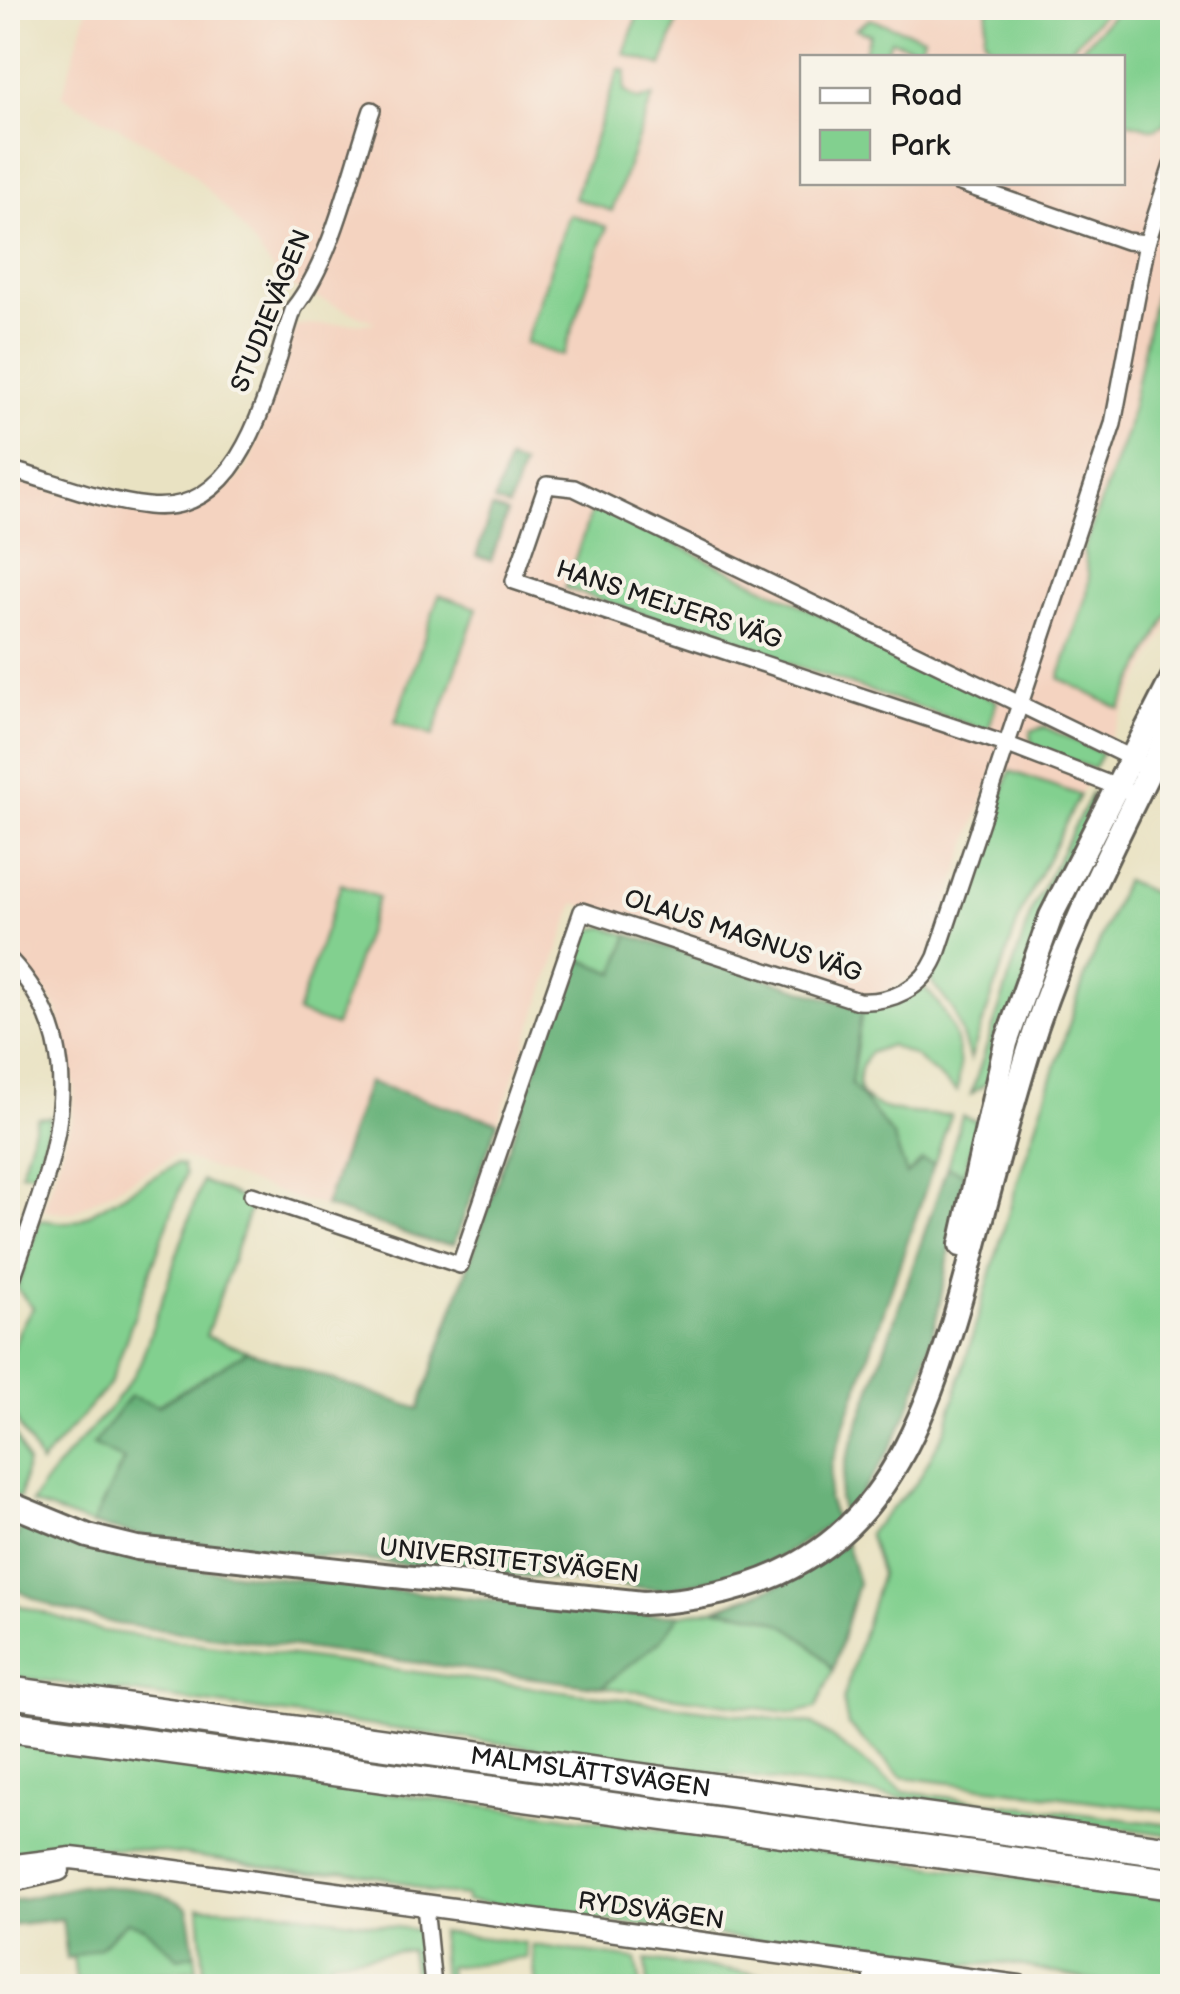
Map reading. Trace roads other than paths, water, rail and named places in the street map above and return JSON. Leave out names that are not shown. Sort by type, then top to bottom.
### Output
[{"type":"highway","name":"MALMSLÄTTSVÄGEN","points":[[8,1692],[1172,1852]]},
{"type":"highway","name":"MALMSLÄTTSVÄGEN","points":[[8,1726],[1172,1884]]},
{"type":"main road","name":"UNIVERSITETSVÄGEN","points":[[8,1504],[88,1536],[136,1548],[643,1603],[682,1601],[744,1588],[796,1564],[822,1546],[865,1508],[905,1455],[928,1405],[1050,985],[1137,795],[1140,762],[1172,680]]},
{"type":"main road","name":"UNIVERSITETSVÄGEN","points":[[928,1405],[1006,1044],[1051,916],[1114,786],[1172,725]]},
{"type":"street","name":"STUDIEVÄGEN","points":[[8,469],[161,507],[190,502],[221,482],[242,456],[294,308],[309,290],[320,264],[372,110]]},
{"type":"street","name":"OLAUS MAGNUS VÄG","points":[[252,1195],[460,1265],[582,911],[858,1002],[896,996],[932,967],[1022,707],[1113,424],[1146,243],[1172,165]]},
{"type":"street","points":[[966,185],[1126,241],[1146,243]]},
{"type":"street","name":"HANS MEIJERS VÄG","points":[[1137,795],[1008,746],[514,581],[546,485],[574,488],[1140,762]]},
{"type":"street","points":[[8,958],[47,1012],[62,1065],[63,1089],[58,1136],[8,1291]]},
{"type":"street","name":"RYDSVÄGEN","points":[[8,1866],[48,1858],[99,1861],[424,1906],[872,1977],[1020,1986]]},
{"type":"street","name":"RYDSVÄGEN","points":[[8,1882],[99,1861]]},
{"type":"street","points":[[424,1906],[433,1986]]}]
